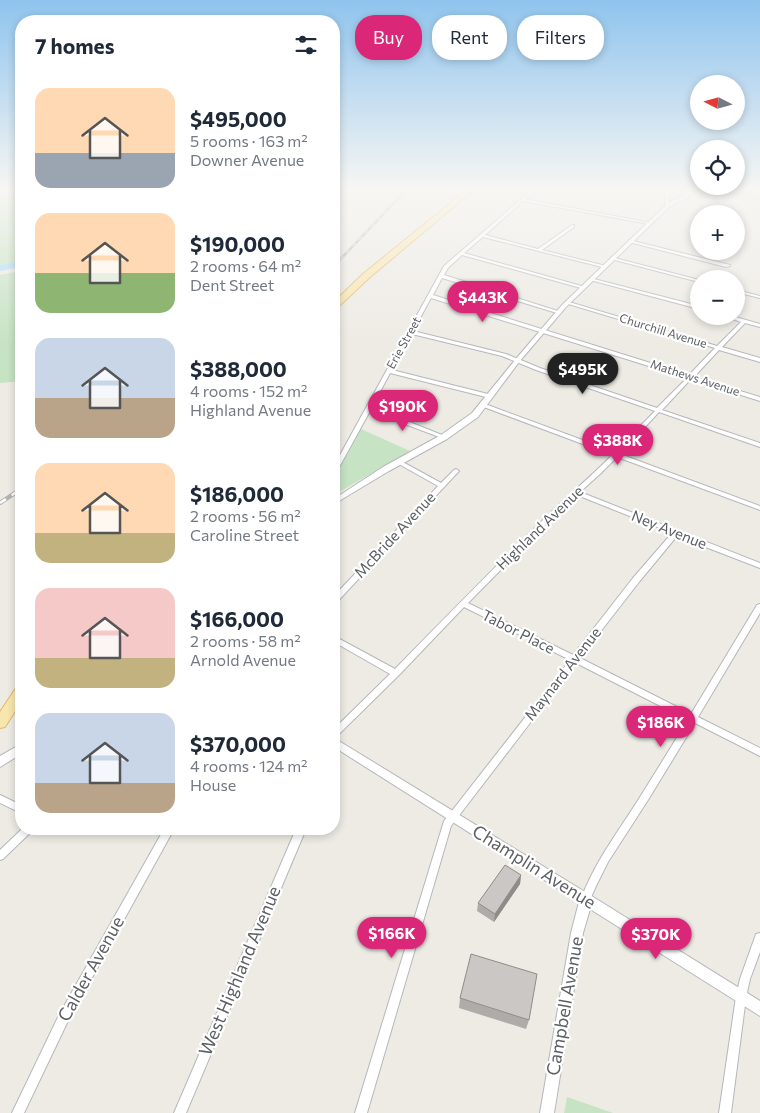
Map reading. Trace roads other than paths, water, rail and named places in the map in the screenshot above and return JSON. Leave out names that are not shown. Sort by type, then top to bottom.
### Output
[{"type":"main road","points":[[340,300],[410,240]]},
{"type":"main road","points":[[0,723],[15,701]]},
{"type":"street","name":"Erie Street","points":[[340,460],[446,267],[476,240]]},
{"type":"street","points":[[503,240],[604,267]]},
{"type":"street","points":[[539,250],[553,240]]},
{"type":"street","points":[[340,498],[469,421],[567,303],[630,241],[728,266]]},
{"type":"street","points":[[461,254],[583,287]]},
{"type":"street","points":[[613,258],[690,279]]},
{"type":"street","points":[[441,276],[559,312]]},
{"type":"street","points":[[592,279],[690,306]]},
{"type":"street","points":[[745,293],[760,297]]},
{"type":"street","name":"Mathews Avenue","points":[[430,296],[760,399]]},
{"type":"street","name":"Churchill Avenue","points":[[567,303],[760,360]]},
{"type":"street","points":[[745,321],[760,326]]},
{"type":"street","name":"Highland Avenue","points":[[340,736],[396,674],[464,604],[561,506],[577,493],[616,454],[740,325]]},
{"type":"street","points":[[410,332],[504,355],[760,445]]},
{"type":"street","points":[[388,371],[490,396]]},
{"type":"street","points":[[483,405],[760,508]]},
{"type":"street","points":[[368,408],[444,437]]},
{"type":"street","points":[[399,462],[442,486]]},
{"type":"street","name":"McBride Avenue","points":[[340,594],[456,471]]},
{"type":"street","name":"Ney Avenue","points":[[577,493],[760,566]]},
{"type":"street","name":"Maynard Avenue","points":[[361,1113],[441,838],[452,816],[636,580],[676,533]]},
{"type":"street","name":"Tabor Place","points":[[464,604],[760,752]]},
{"type":"street","points":[[586,899],[589,889],[611,847],[645,798],[760,607]]},
{"type":"street","points":[[340,642],[396,674]]},
{"type":"street","name":"Champlin Avenue","points":[[340,747],[760,1009]]},
{"type":"street","points":[[0,762],[15,752]]},
{"type":"street","points":[[0,799],[15,806]]},
{"type":"street","points":[[0,856],[22,835]]},
{"type":"street","name":"Calder Avenue","points":[[18,1113],[63,1019],[167,835]]},
{"type":"street","name":"West Highland Avenue","points":[[180,1113],[298,835]]},
{"type":"street","name":"Campbell Avenue","points":[[547,1113],[574,952],[586,899]]},
{"type":"street","points":[[725,1113],[741,997],[745,979],[760,938]]},
{"type":"waterway","points":[[0,268],[15,265]]},
{"type":"railway","points":[[340,260],[359,240]]},
{"type":"railway","points":[[0,503],[15,493]]}]
